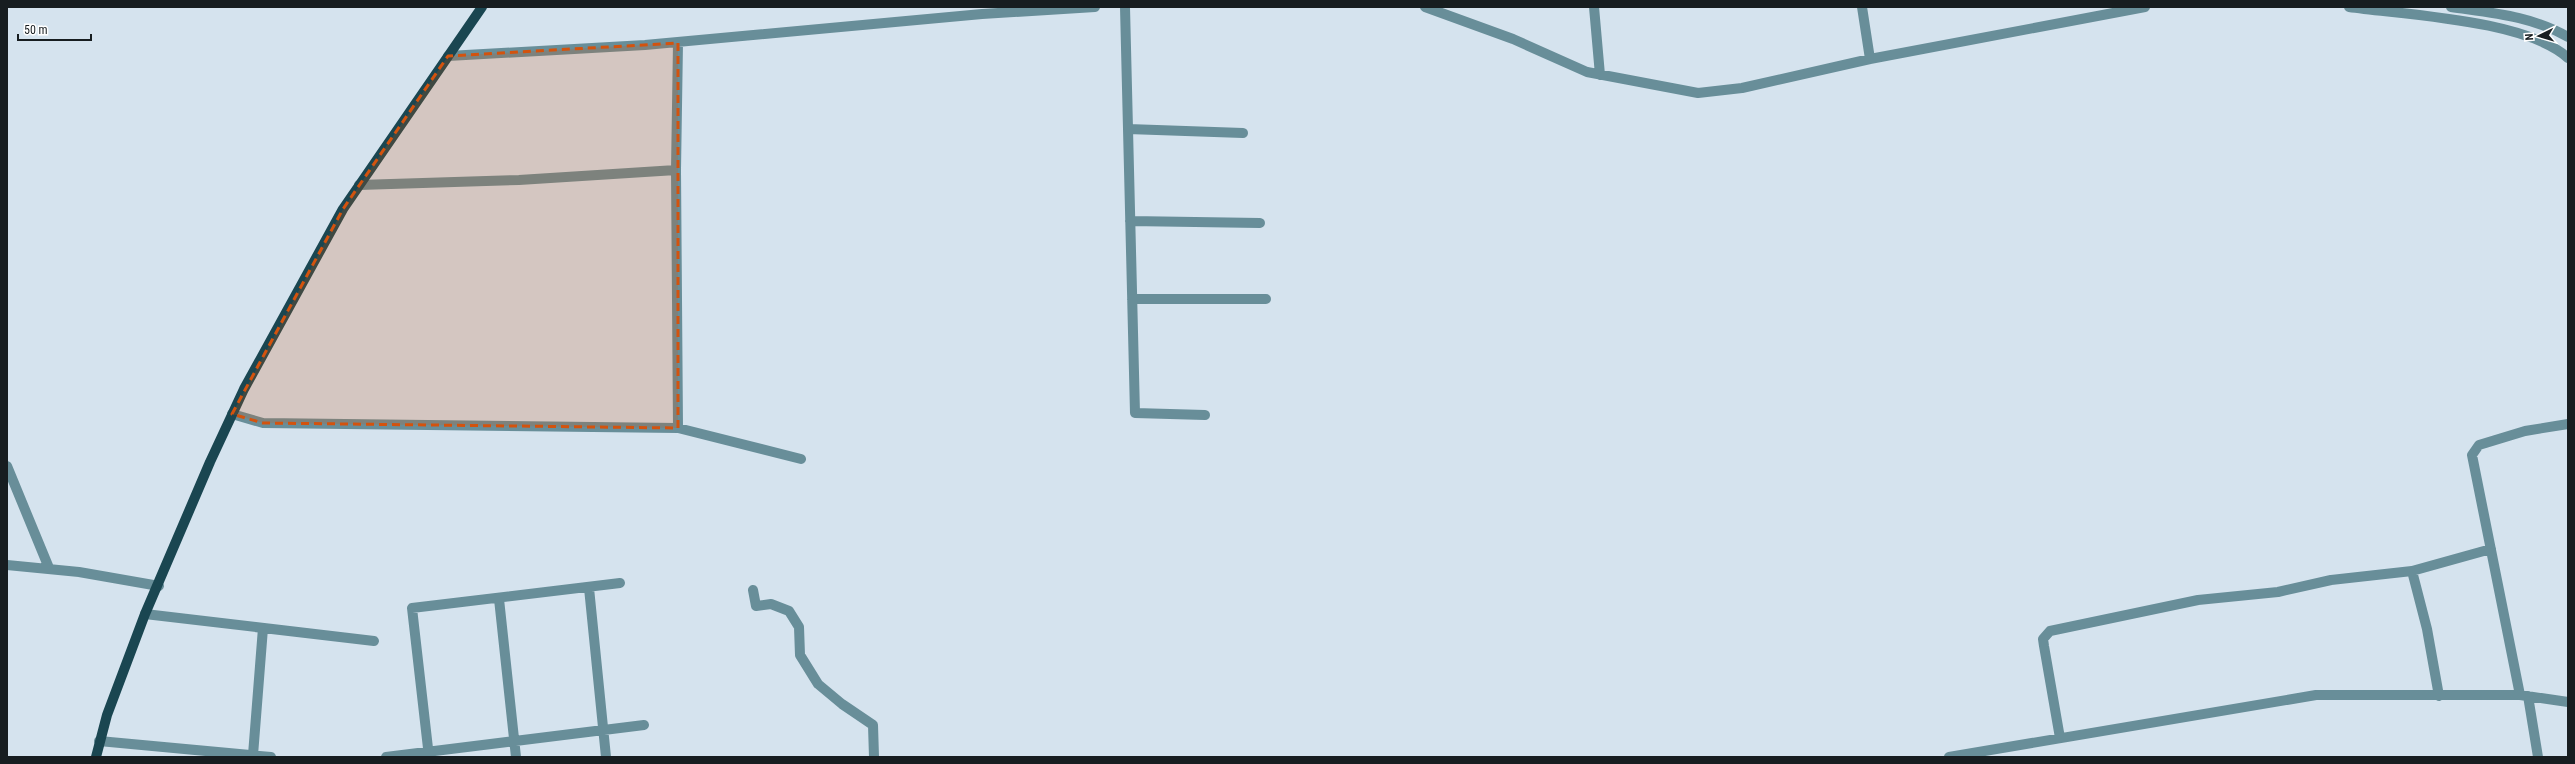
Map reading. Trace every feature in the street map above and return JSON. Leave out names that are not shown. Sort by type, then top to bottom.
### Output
[{"type":"main road","points":[[96,757],[99,741],[145,614],[159,586],[210,462],[232,414],[343,209],[482,7]]},
{"type":"street","points":[[448,56],[678,43],[982,14],[1095,7]]},
{"type":"street","points":[[1125,7],[1135,413],[1205,415]]},
{"type":"street","points":[[1425,7],[1513,40],[1587,72],[1698,93],[1742,88],[1870,59],[2146,7]]},
{"type":"street","points":[[1594,7],[1600,75]]},
{"type":"street","points":[[1862,7],[1870,59]]},
{"type":"street","points":[[2349,7],[2520,32],[2558,48],[2568,58]]},
{"type":"street","points":[[2451,7],[2515,17],[2566,32]]},
{"type":"street","points":[[678,43],[676,170],[678,428]]},
{"type":"street","points":[[1128,129],[1243,133]]},
{"type":"street","points":[[359,185],[519,180],[676,170]]},
{"type":"street","points":[[1130,221],[1260,223]]},
{"type":"street","points":[[1132,299],[1266,300]]},
{"type":"street","points":[[232,414],[262,423],[678,428],[801,459]]},
{"type":"street","points":[[2538,757],[2491,549],[2472,455],[2479,445],[2525,431],[2568,424]]},
{"type":"street","points":[[7,466],[49,568]]},
{"type":"street","points":[[2060,738],[2043,638],[2050,631],[2198,600],[2278,592],[2331,580],[2412,571],[2491,549]]},
{"type":"street","points":[[7,565],[49,568],[159,586]]},
{"type":"street","points":[[2412,571],[2426,629],[2439,696]]},
{"type":"street","points":[[428,754],[412,608],[499,599],[620,583]]},
{"type":"street","points":[[589,588],[606,757]]},
{"type":"street","points":[[753,590],[756,606],[771,604],[789,611],[799,627],[800,655],[818,684],[873,725],[874,757]]},
{"type":"street","points":[[499,599],[516,757]]},
{"type":"street","points":[[145,614],[374,641]]},
{"type":"street","points":[[253,755],[262,628]]},
{"type":"street","points":[[1949,757],[2316,694],[2439,696],[2524,695],[2568,702]]},
{"type":"street","points":[[386,757],[428,754],[644,725]]},
{"type":"street","points":[[99,741],[272,757]]},
{"type":"highlighted area","points":[[678,43],[678,428],[263,423],[232,414],[343,209],[448,56]]}]
